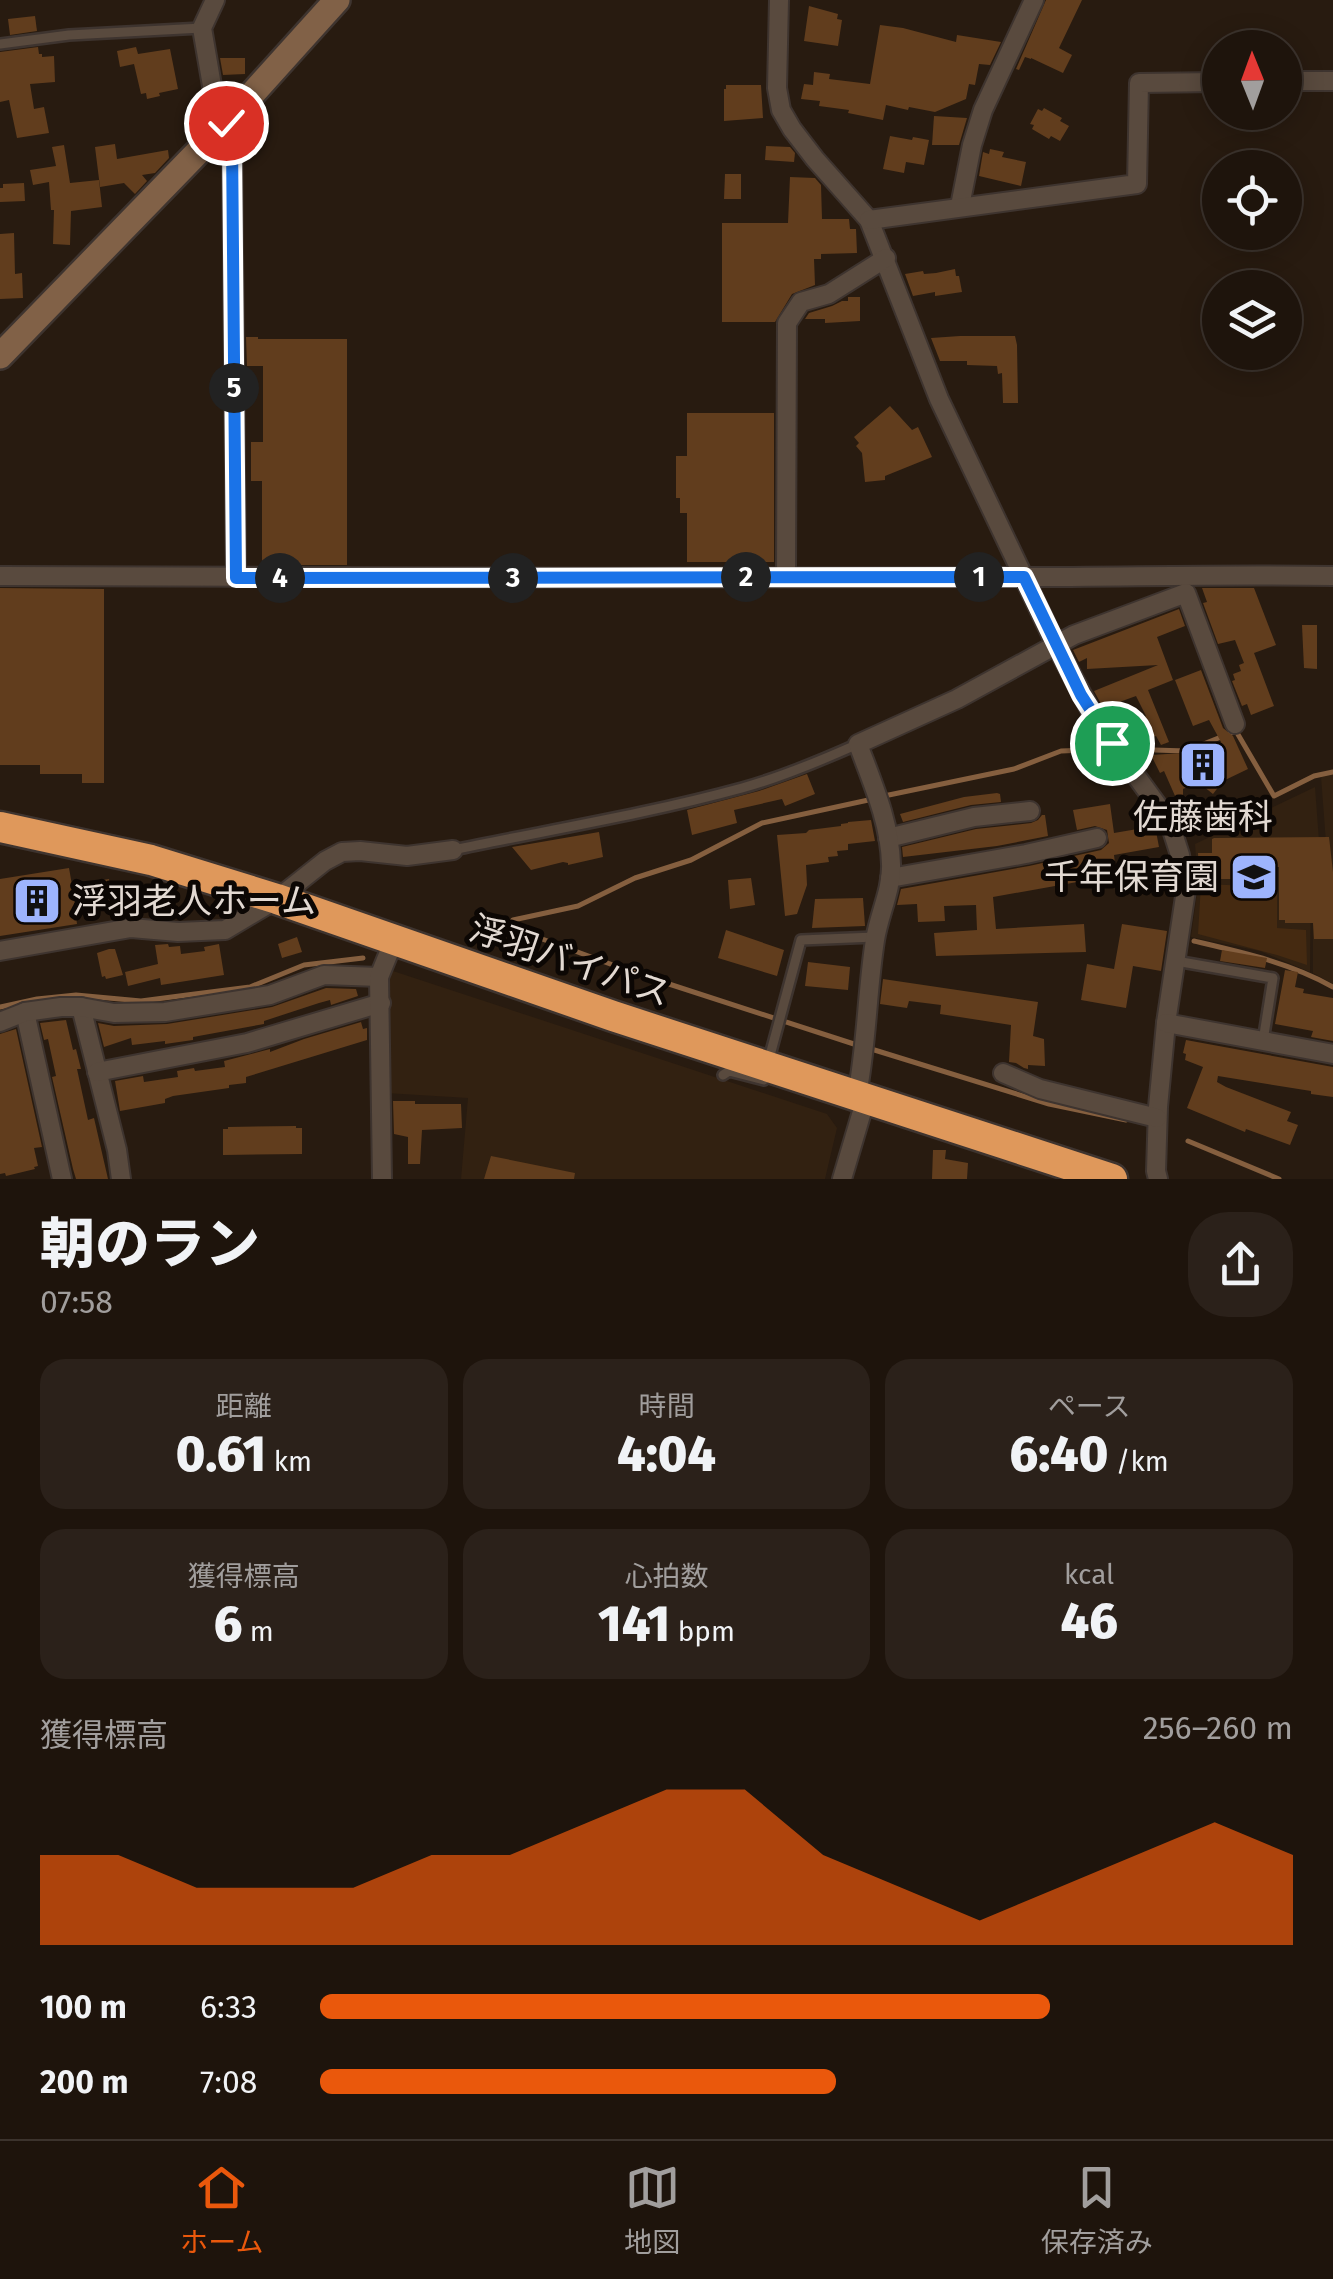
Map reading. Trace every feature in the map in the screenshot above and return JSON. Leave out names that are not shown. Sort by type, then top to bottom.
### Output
[{"type":"highway","name":"浮羽バイパス","points":[[0,827],[151,860],[277,899],[611,1021],[862,1096],[1112,1179]]},
{"type":"main road","points":[[0,356],[226,123],[337,0]]},
{"type":"street","points":[[214,0],[202,28],[215,104],[232,142],[236,578]]},
{"type":"street","points":[[779,0],[777,88],[781,110],[815,159],[870,220],[938,399],[1056,645],[1096,721],[1158,806],[1180,854],[1186,890],[1166,1023],[1157,1118],[1158,1179]]},
{"type":"street","points":[[960,206],[982,110],[1034,0]]},
{"type":"street","points":[[1302,82],[1333,81]]},
{"type":"street","points":[[870,220],[1137,184],[1139,83],[1202,82]]},
{"type":"street","points":[[786,576],[788,323],[801,302],[829,294],[886,258]]},
{"type":"street","points":[[0,576],[1333,576]]},
{"type":"street","points":[[842,1179],[862,1096],[875,937],[892,866],[878,799],[858,744],[957,699],[1074,635],[1186,593],[1235,724]]},
{"type":"street","points":[[888,838],[974,817],[1030,811]]},
{"type":"street","points":[[890,878],[1097,838]]},
{"type":"street","points":[[0,951],[131,928],[225,930],[277,899],[342,852],[406,856],[453,850]]},
{"type":"street","points":[[382,1179],[380,977],[394,940]]},
{"type":"street","points":[[0,1022],[43,1008],[81,1007],[114,1014],[165,1012],[270,995],[324,975],[380,977]]},
{"type":"street","points":[[97,1072],[247,1044],[381,1002]]},
{"type":"street","points":[[81,1007],[121,1179]]},
{"type":"street","points":[[26,1012],[62,1179]]},
{"type":"street","points":[[1166,1023],[1333,1054]]},
{"type":"street","points":[[1002,1073],[1040,1089],[1157,1118]]},
{"type":"lane","points":[[0,44],[69,35],[202,28]]},
{"type":"lane","points":[[453,850],[743,788],[858,744]]},
{"type":"lane","points":[[722,1075],[729,1072],[770,1082],[782,1071],[778,1031],[801,940],[875,937]]},
{"type":"lane","points":[[1176,961],[1272,978],[1264,1041]]},
{"type":"shaded area","points":[[1333,774],[1333,984],[1313,973],[1313,871],[1328,870],[1321,776]]},
{"type":"shaded area","name":"千年保育園","points":[[1315,787],[1321,868],[1311,869],[1310,972],[1260,951],[1191,937],[1198,886],[1195,844]]},
{"type":"shaded area","points":[[1201,884],[1277,887],[1277,928],[1306,930],[1307,965],[1198,934]]},
{"type":"shaded area","points":[[393,971],[827,1114],[837,1128],[825,1179],[461,1179],[468,1098],[386,1093],[386,983]]},
{"type":"building","points":[[1046,0],[1082,0],[1059,48],[1072,55],[1063,73],[1025,57],[1016,69]]},
{"type":"building","points":[[809,6],[838,14],[837,19],[842,20],[838,46],[804,41]]},
{"type":"building","points":[[35,16],[37,31],[10,35],[8,19]]},
{"type":"building","points":[[880,25],[956,42],[957,35],[1001,42],[990,65],[979,64],[975,85],[969,84],[966,99],[935,112],[886,105],[883,120],[801,99],[804,84],[813,85],[814,72],[830,74],[829,79],[870,84]]},
{"type":"building","points":[[38,47],[42,57],[54,56],[55,82],[30,84],[34,109],[44,107],[49,133],[17,138],[9,100],[0,102],[0,52]]},
{"type":"building","points":[[136,47],[138,54],[170,49],[178,89],[147,99],[146,93],[141,94],[134,64],[120,67],[117,51]]},
{"type":"building","points":[[220,58],[245,58],[245,74],[223,75]]},
{"type":"building","points":[[726,85],[761,85],[763,118],[724,121]]},
{"type":"building","points":[[1044,108],[1069,126],[1060,141],[1032,129],[1034,125],[1030,124],[1038,109]]},
{"type":"building","points":[[934,116],[967,118],[959,145],[932,145]]},
{"type":"building","points":[[890,136],[929,140],[924,165],[906,162],[904,173],[883,169]]},
{"type":"building","points":[[115,144],[117,159],[168,150],[169,158],[155,173],[142,175],[147,181],[135,194],[124,183],[100,187],[95,147]]},
{"type":"building","points":[[64,145],[70,183],[99,180],[102,207],[71,211],[70,245],[53,244],[54,210],[49,182],[33,185],[30,170],[56,166],[52,147]]},
{"type":"building","points":[[766,146],[790,147],[795,153],[794,162],[765,160]]},
{"type":"building","points":[[990,149],[1004,152],[1002,157],[1026,162],[1021,186],[979,176],[983,152],[989,154]]},
{"type":"building","points":[[725,174],[741,174],[741,199],[724,199]]},
{"type":"building","points":[[790,177],[815,178],[821,185],[822,219],[849,219],[850,229],[856,229],[857,253],[821,254],[821,259],[814,259],[815,285],[792,294],[775,322],[722,322],[722,223],[788,223]]},
{"type":"building","points":[[24,183],[25,201],[0,202],[3,184]]},
{"type":"building","points":[[14,233],[15,274],[22,273],[23,298],[0,299],[0,234]]},
{"type":"building","points":[[955,269],[962,292],[935,296],[935,292],[913,296],[905,274],[936,273]]},
{"type":"building","points":[[848,297],[860,297],[860,321],[825,323],[825,319],[805,319],[809,313],[848,301]]},
{"type":"building","points":[[1015,336],[1018,403],[1003,403],[1002,373],[998,374],[997,366],[940,361],[931,338]]},
{"type":"building","points":[[246,337],[347,339],[347,565],[262,565],[262,481],[251,481],[251,442],[263,442],[263,366],[247,366]]},
{"type":"building","points":[[890,406],[912,430],[918,427],[932,457],[885,476],[885,480],[865,482],[862,453],[854,437]]},
{"type":"building","points":[[687,413],[774,413],[774,562],[687,562],[687,513],[680,513],[680,498],[676,498],[676,456],[687,456]]},
{"type":"building","points":[[0,588],[104,589],[104,783],[82,783],[82,774],[40,774],[40,765],[0,765]]},
{"type":"building","points":[[1202,588],[1254,588],[1276,645],[1254,653],[1274,706],[1251,715],[1247,704],[1242,706],[1232,681],[1233,674],[1241,671],[1239,665],[1244,663],[1235,640],[1218,644],[1203,603],[1207,602]]},
{"type":"building","points":[[1179,609],[1185,626],[1157,637],[1173,680],[1148,690],[1169,742],[1161,745],[1156,736],[1136,742],[1128,724],[1146,716],[1136,696],[1101,704],[1094,691],[1158,665],[1087,669],[1087,658],[1079,662],[1073,650]]},
{"type":"building","points":[[1302,625],[1317,625],[1317,669],[1304,668]]},
{"type":"building","points":[[1201,670],[1223,728],[1233,736],[1248,769],[1223,781],[1213,794],[1198,782],[1183,789],[1183,814],[1164,771],[1160,773],[1151,755],[1183,753],[1185,759],[1221,742],[1209,720],[1193,726],[1175,680]]},
{"type":"building","points":[[807,774],[815,794],[785,806],[782,799],[734,810],[737,823],[692,835],[687,810]]},
{"type":"building","points":[[997,793],[1001,802],[971,805],[903,822],[900,814],[964,797]]},
{"type":"building","points":[[1110,804],[1114,833],[1155,826],[1159,847],[1114,855],[1116,872],[1093,876],[1094,879],[993,897],[996,929],[1084,924],[1086,952],[936,956],[934,933],[977,930],[976,905],[944,906],[945,921],[918,922],[917,904],[897,905],[901,889],[1101,850],[1109,843],[1107,830],[1095,826],[1077,830],[1073,810]]},
{"type":"building","points":[[1042,815],[1048,836],[903,857],[902,847],[976,829],[1031,823]]},
{"type":"building","points":[[871,820],[875,841],[848,844],[848,850],[837,851],[838,856],[828,857],[829,862],[806,865],[807,885],[797,914],[785,916],[777,835]]},
{"type":"building","points":[[599,832],[603,857],[568,865],[563,862],[531,870],[512,847]]},
{"type":"building","points":[[1329,837],[1333,939],[1314,939],[1313,923],[1279,920],[1279,867],[1243,867],[1243,878],[1239,879],[1203,879],[1203,872],[1199,872],[1198,853],[1212,853],[1214,838]]},
{"type":"building","name":"浮羽老人ホーム","points":[[69,868],[72,885],[109,879],[112,897],[74,903],[77,924],[0,936],[0,879]]},
{"type":"building","points":[[751,878],[755,905],[730,909],[728,880]]},
{"type":"building","points":[[863,898],[865,926],[812,928],[815,899]]},
{"type":"building","points":[[1122,924],[1167,931],[1161,971],[1133,966],[1126,1008],[1081,1000],[1087,964],[1114,969]]},
{"type":"building","points":[[726,930],[784,950],[777,976],[718,958]]},
{"type":"building","points":[[297,937],[302,952],[282,958],[278,944]]},
{"type":"building","points":[[219,944],[224,975],[161,985],[160,978],[128,986],[125,972],[158,964],[155,945],[180,946],[181,954],[205,951],[204,947]]},
{"type":"building","points":[[115,949],[123,975],[106,979],[102,977],[97,953]]},
{"type":"building","points":[[1222,950],[1267,958],[1265,968],[1220,961]]},
{"type":"building","points":[[808,962],[850,967],[848,990],[805,986]]},
{"type":"building","points":[[1285,970],[1298,972],[1295,987],[1304,989],[1303,993],[1333,998],[1333,1041],[1311,1037],[1313,1031],[1275,1024]]},
{"type":"building","points":[[883,979],[1038,1002],[1033,1036],[1044,1039],[1045,1066],[1028,1065],[1028,1069],[1009,1062],[1011,1025],[940,1014],[941,1005],[909,1001],[907,1008],[880,1004]]},
{"type":"building","points":[[326,988],[356,989],[358,996],[331,1005],[330,1000],[319,1003],[264,1024],[165,1044],[132,1045],[131,1038],[104,1047],[98,1023],[167,1024],[272,1007]]},
{"type":"building","points":[[66,1020],[81,1069],[77,1069],[88,1120],[94,1118],[108,1179],[76,1179],[73,1169],[52,1077],[56,1076],[48,1039],[44,1040],[40,1023]]},
{"type":"building","points":[[361,1022],[363,1029],[367,1028],[367,1040],[246,1077],[246,1083],[229,1088],[173,1096],[165,1099],[165,1103],[120,1111],[115,1081],[143,1076],[144,1082],[178,1077],[177,1071],[225,1067],[224,1061],[270,1052]]},
{"type":"building","points":[[16,1029],[42,1147],[34,1148],[38,1166],[35,1169],[6,1176],[0,1174],[0,1034]]},
{"type":"building","points":[[1186,1040],[1333,1067],[1333,1097],[1218,1076],[1217,1082],[1226,1087],[1291,1112],[1287,1121],[1298,1125],[1290,1145],[1246,1129],[1245,1132],[1187,1108],[1203,1067],[1185,1060]]},
{"type":"building","points":[[393,1101],[461,1104],[462,1128],[422,1130],[420,1164],[408,1164],[408,1137],[394,1134]]},
{"type":"building","points":[[228,1127],[302,1128],[302,1154],[223,1155],[223,1129]]},
{"type":"building","points":[[933,1150],[946,1150],[945,1159],[968,1163],[967,1179],[932,1179]]},
{"type":"building","points":[[491,1156],[575,1173],[574,1179],[484,1179]]},
{"type":"waterway","points":[[1123,749],[1186,751],[1236,731],[1274,796],[1314,776],[1333,772]]},
{"type":"waterway","points":[[884,796],[1014,769],[1061,751],[1112,749]]},
{"type":"waterway","points":[[857,1045],[632,972],[515,929],[513,920],[578,906],[635,878],[691,860],[762,823],[873,799]]},
{"type":"waterway","points":[[1194,941],[1283,965],[1333,987]]},
{"type":"waterway","points":[[0,1007],[76,995],[141,1001],[250,987],[304,965],[363,958]]},
{"type":"waterway","points":[[868,1048],[1049,1104],[1126,1120]]},
{"type":"waterway","points":[[1188,1141],[1279,1179]]},
{"type":"place","name":"佐藤歯科","points":[[1203,765]]},
{"type":"place","name":"千年保育園","points":[[1254,877]]},
{"type":"place","name":"浮羽老人ホーム","points":[[37,901]]},
{"type":"route","points":[[226,123],[232,142],[236,578],[1024,577],[1081,695],[1112,743]]}]
